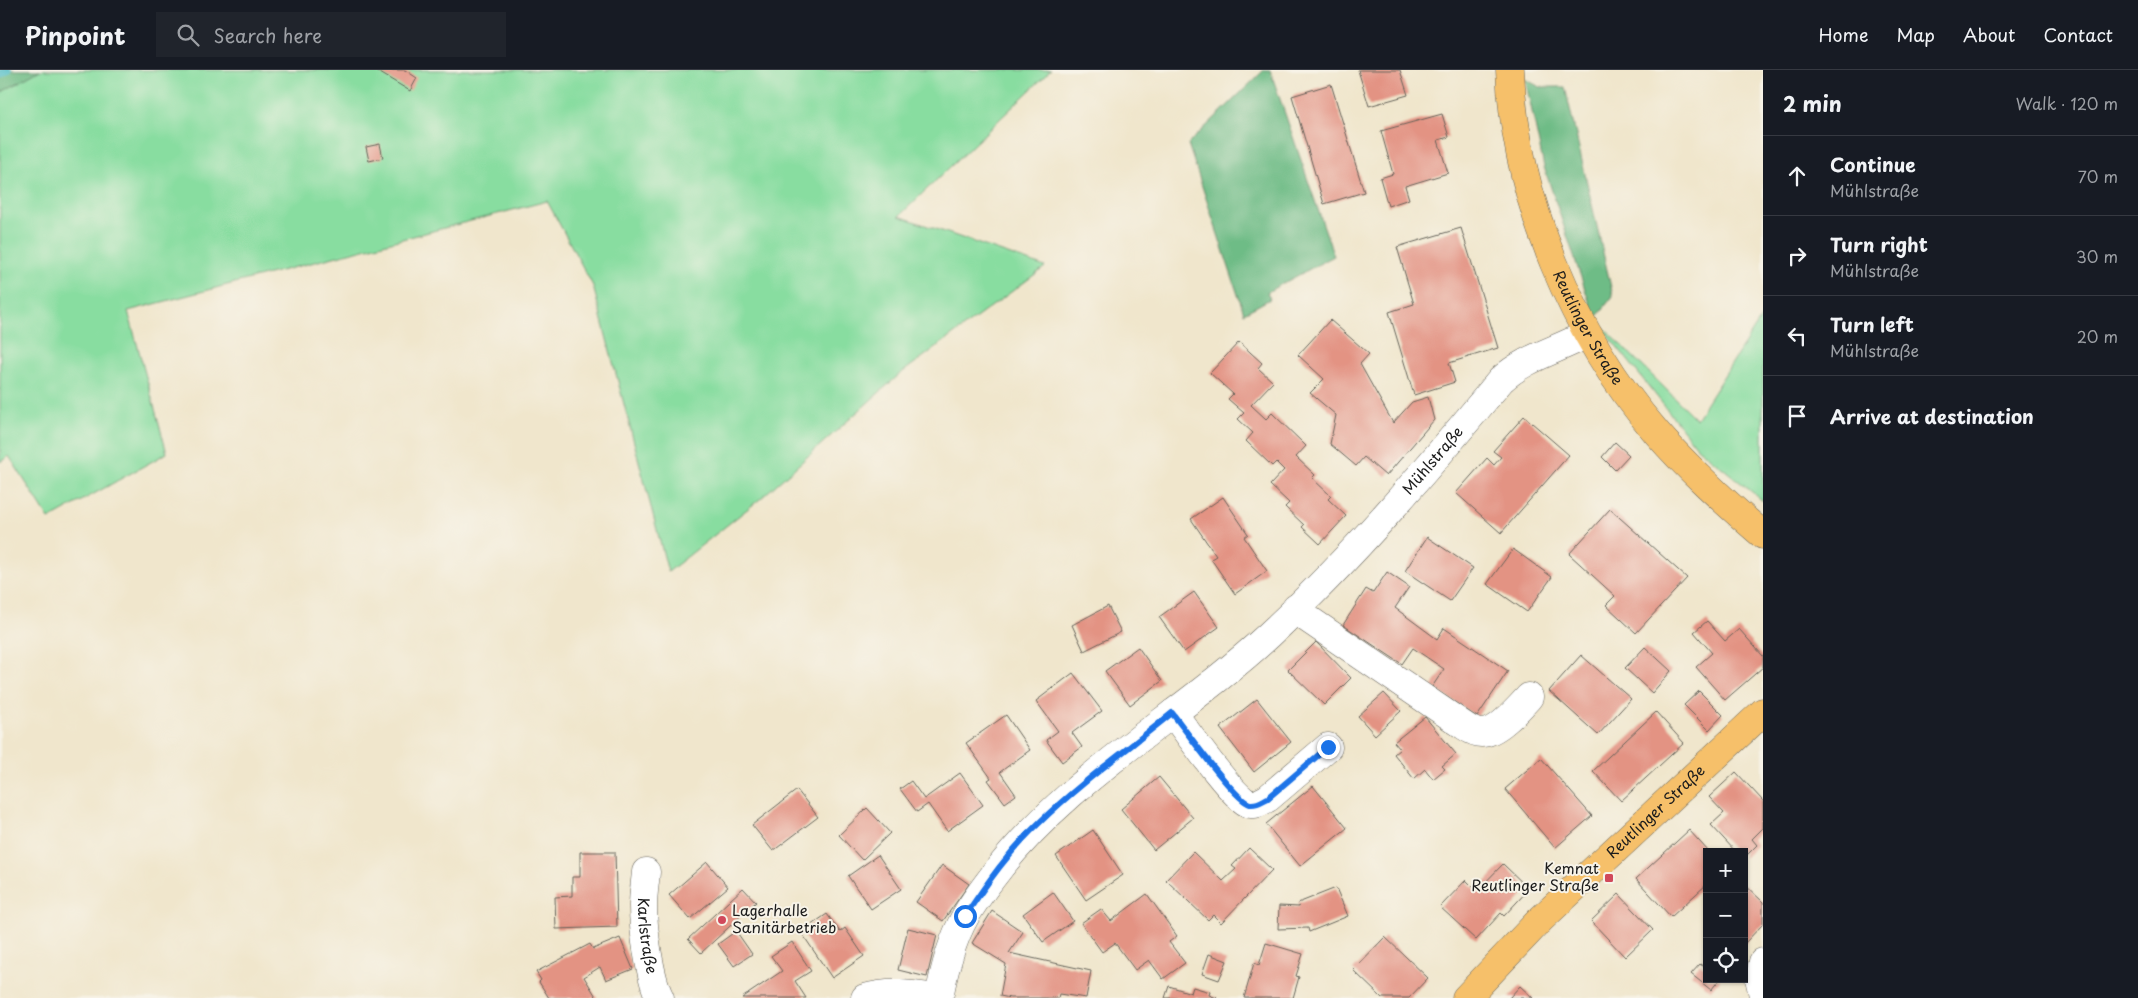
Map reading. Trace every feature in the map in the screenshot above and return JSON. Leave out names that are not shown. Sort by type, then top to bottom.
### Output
[{"type":"main road","name":"Reutlinger Straße","points":[[1510,70],[1514,118],[1530,192],[1559,276],[1587,334],[1622,387],[1656,432],[1679,457],[1763,535]]},
{"type":"main road","name":"Reutlinger Straße","points":[[1466,998],[1540,920],[1763,712]]},
{"type":"street","name":"Mühlstraße","points":[[939,998],[949,958],[965,916],[1004,862],[1033,829],[1054,808],[1244,657],[1296,608],[1344,561],[1397,504],[1501,380],[1524,363],[1587,334]]},
{"type":"street","points":[[1296,608],[1308,619],[1470,730],[1479,733],[1494,730],[1529,697]]},
{"type":"street","points":[[1172,713],[1234,793],[1250,804],[1259,803],[1268,798],[1328,747]]},
{"type":"street","name":"Karlstraße","points":[[646,872],[643,901],[644,918],[652,975],[660,998]]},
{"type":"street","points":[[866,998],[882,993],[904,993],[935,998]]},
{"type":"green space","points":[[0,70],[40,70],[0,93]]},
{"type":"green space","points":[[40,70],[1051,70],[899,216],[1045,267],[900,374],[760,499],[668,572],[593,286],[547,201],[128,311],[167,453],[49,519],[9,456],[0,462],[0,93]]},
{"type":"green space","points":[[1264,70],[1270,70],[1334,256],[1267,292],[1270,299],[1244,313],[1188,144]]},
{"type":"green space","points":[[1525,79],[1540,87],[1565,87],[1613,296],[1595,319],[1544,167]]},
{"type":"green space","points":[[1763,315],[1763,501],[1697,447],[1595,319],[1696,419]]},
{"type":"building","points":[[375,70],[405,70],[417,78],[410,91]]},
{"type":"building","points":[[1358,70],[1400,70],[1408,95],[1369,106]]},
{"type":"building","points":[[1331,84],[1364,192],[1324,204],[1292,96]]},
{"type":"building","points":[[1442,114],[1449,137],[1438,140],[1448,173],[1405,186],[1409,199],[1388,206],[1380,178],[1393,174],[1381,131]]},
{"type":"building","points":[[380,144],[383,158],[369,161],[366,147]]},
{"type":"building","points":[[1461,228],[1498,348],[1449,363],[1455,382],[1414,395],[1389,312],[1414,304],[1397,247]]},
{"type":"building","points":[[1330,320],[1369,354],[1360,364],[1393,423],[1412,402],[1428,397],[1434,420],[1386,476],[1364,457],[1356,466],[1330,444],[1336,415],[1310,393],[1324,379],[1298,355]]},
{"type":"building","points":[[1239,342],[1262,363],[1258,368],[1273,382],[1251,405],[1266,419],[1272,413],[1306,446],[1296,457],[1315,475],[1312,478],[1331,496],[1328,499],[1346,516],[1320,544],[1285,507],[1289,503],[1270,485],[1284,470],[1276,462],[1272,466],[1246,441],[1253,433],[1238,419],[1244,413],[1228,399],[1233,394],[1210,373]]},
{"type":"building","points":[[1524,416],[1569,455],[1501,533],[1456,493],[1487,458],[1494,465],[1501,457],[1493,451]]},
{"type":"building","points":[[1615,442],[1629,455],[1615,470],[1602,457]]},
{"type":"building","points":[[1223,497],[1248,534],[1244,537],[1267,571],[1235,594],[1211,559],[1216,556],[1191,519]]},
{"type":"building","points":[[1610,509],[1687,578],[1636,633],[1606,605],[1615,596],[1569,554]]},
{"type":"building","points":[[1427,537],[1473,568],[1450,601],[1405,571]]},
{"type":"building","points":[[1513,549],[1552,577],[1527,612],[1487,584]]},
{"type":"building","points":[[1387,572],[1409,587],[1395,608],[1437,639],[1444,628],[1508,671],[1477,717],[1432,687],[1444,669],[1413,648],[1402,664],[1343,625],[1366,589],[1373,593]]},
{"type":"building","points":[[1194,592],[1219,627],[1184,652],[1159,617]]},
{"type":"building","points":[[1108,606],[1121,632],[1084,651],[1072,625]]},
{"type":"building","points":[[1707,621],[1725,641],[1739,629],[1763,656],[1763,667],[1725,700],[1696,667],[1712,653],[1694,632]]},
{"type":"building","points":[[1316,642],[1351,678],[1324,705],[1288,670]]},
{"type":"building","points":[[1138,647],[1162,681],[1130,705],[1105,671]]},
{"type":"building","points":[[1645,647],[1671,671],[1652,693],[1625,668]]},
{"type":"building","points":[[1581,655],[1631,699],[1598,735],[1549,691]]},
{"type":"building","points":[[1073,673],[1102,711],[1072,733],[1082,747],[1062,762],[1046,740],[1058,731],[1036,701]]},
{"type":"building","points":[[1699,691],[1723,715],[1709,730],[1684,705]]},
{"type":"building","points":[[1384,693],[1401,711],[1375,735],[1358,716]]},
{"type":"building","points":[[1257,699],[1291,742],[1254,772],[1220,728]]},
{"type":"building","points":[[1656,712],[1684,743],[1621,801],[1593,771]]},
{"type":"building","points":[[1006,715],[1030,750],[1000,772],[1016,795],[1005,803],[988,780],[991,778],[966,743]]},
{"type":"building","points":[[1425,717],[1456,754],[1442,766],[1445,769],[1433,779],[1425,769],[1414,779],[1394,754],[1400,749],[1394,742]]},
{"type":"building","points":[[1541,758],[1592,816],[1555,848],[1505,789]]},
{"type":"building","points":[[1736,772],[1763,801],[1763,828],[1752,839],[1757,845],[1748,854],[1748,848],[1732,848],[1711,825],[1724,813],[1709,797]]},
{"type":"building","points":[[960,773],[983,805],[947,831],[928,804],[917,812],[900,789],[911,781],[924,799]]},
{"type":"building","points":[[1159,777],[1193,818],[1154,850],[1121,809]]},
{"type":"building","points":[[1313,786],[1347,828],[1300,866],[1266,824]]},
{"type":"building","points":[[797,790],[818,817],[773,851],[752,825]]},
{"type":"building","points":[[867,808],[890,833],[862,860],[839,835]]},
{"type":"building","points":[[1093,830],[1123,875],[1086,900],[1056,856]]},
{"type":"building","points":[[1689,830],[1705,848],[1703,848],[1703,888],[1671,917],[1636,879]]},
{"type":"building","points":[[1249,848],[1272,870],[1221,923],[1213,915],[1208,920],[1166,880],[1193,852],[1223,881],[1236,869],[1232,866]]},
{"type":"building","points":[[580,852],[615,852],[617,927],[556,929],[555,897],[572,896],[572,877],[580,877]]},
{"type":"building","points":[[878,855],[901,889],[871,909],[848,876]]},
{"type":"building","points":[[707,862],[728,887],[690,919],[669,895]]},
{"type":"building","points":[[1503,864],[1529,889],[1504,916],[1501,913],[1476,940],[1440,907],[1466,880],[1477,891]]},
{"type":"building","points":[[942,865],[969,884],[943,921],[916,902]]},
{"type":"building","name":"Lagerhalle Sanitärbetrieb","points":[[743,888],[756,902],[701,953],[688,939]]},
{"type":"building","points":[[1336,888],[1348,916],[1309,932],[1308,928],[1278,929],[1279,906],[1299,907],[1298,903]]},
{"type":"building","points":[[1748,888],[1763,902],[1763,924],[1748,940]]},
{"type":"building","points":[[1053,892],[1073,921],[1043,942],[1023,914]]},
{"type":"building","points":[[1147,894],[1177,936],[1169,942],[1185,963],[1163,979],[1149,960],[1135,970],[1115,943],[1102,952],[1081,923],[1101,909],[1111,921]]},
{"type":"building","points":[[1619,894],[1653,930],[1625,957],[1591,921]]},
{"type":"building","points":[[992,911],[1023,932],[1009,953],[1091,971],[1086,998],[1059,994],[1058,998],[1010,998],[1000,996],[1006,964],[972,943]]},
{"type":"building","points":[[827,914],[840,932],[845,928],[864,956],[832,978],[801,932]]},
{"type":"building","points":[[908,928],[937,935],[927,977],[898,970]]},
{"type":"building","points":[[736,931],[752,954],[734,966],[718,944]]},
{"type":"building","points":[[1385,937],[1428,978],[1409,998],[1382,998],[1353,970]]},
{"type":"building","points":[[620,938],[633,969],[606,980],[600,967],[584,977],[597,998],[549,998],[539,982],[541,980],[536,972],[590,944],[593,949]]},
{"type":"building","points":[[792,942],[811,971],[795,981],[806,998],[742,998],[782,971],[771,956]]},
{"type":"building","points":[[1266,943],[1303,954],[1296,976],[1299,977],[1293,998],[1244,998],[1254,963],[1259,965]]},
{"type":"building","points":[[1209,954],[1227,961],[1219,980],[1202,974]]},
{"type":"building","points":[[1700,964],[1703,966],[1703,983],[1717,983],[1711,990],[1691,974]]},
{"type":"building","points":[[1169,986],[1191,993],[1193,987],[1210,992],[1209,995],[1217,998],[1165,998]]},
{"type":"building","points":[[1520,986],[1533,998],[1509,998]]},
{"type":"waterway","points":[[0,74],[7,70]]},
{"type":"place","name":"Kemnat Reutlinger Straße","points":[[1609,878]]},
{"type":"place","name":"Lagerhalle Sanitärbetrieb","points":[[722,920]]},
{"type":"route","points":[[965,916],[1004,862],[1038,823],[1090,778],[1172,713],[1234,793],[1250,804],[1259,803],[1268,798],[1328,747]]}]
